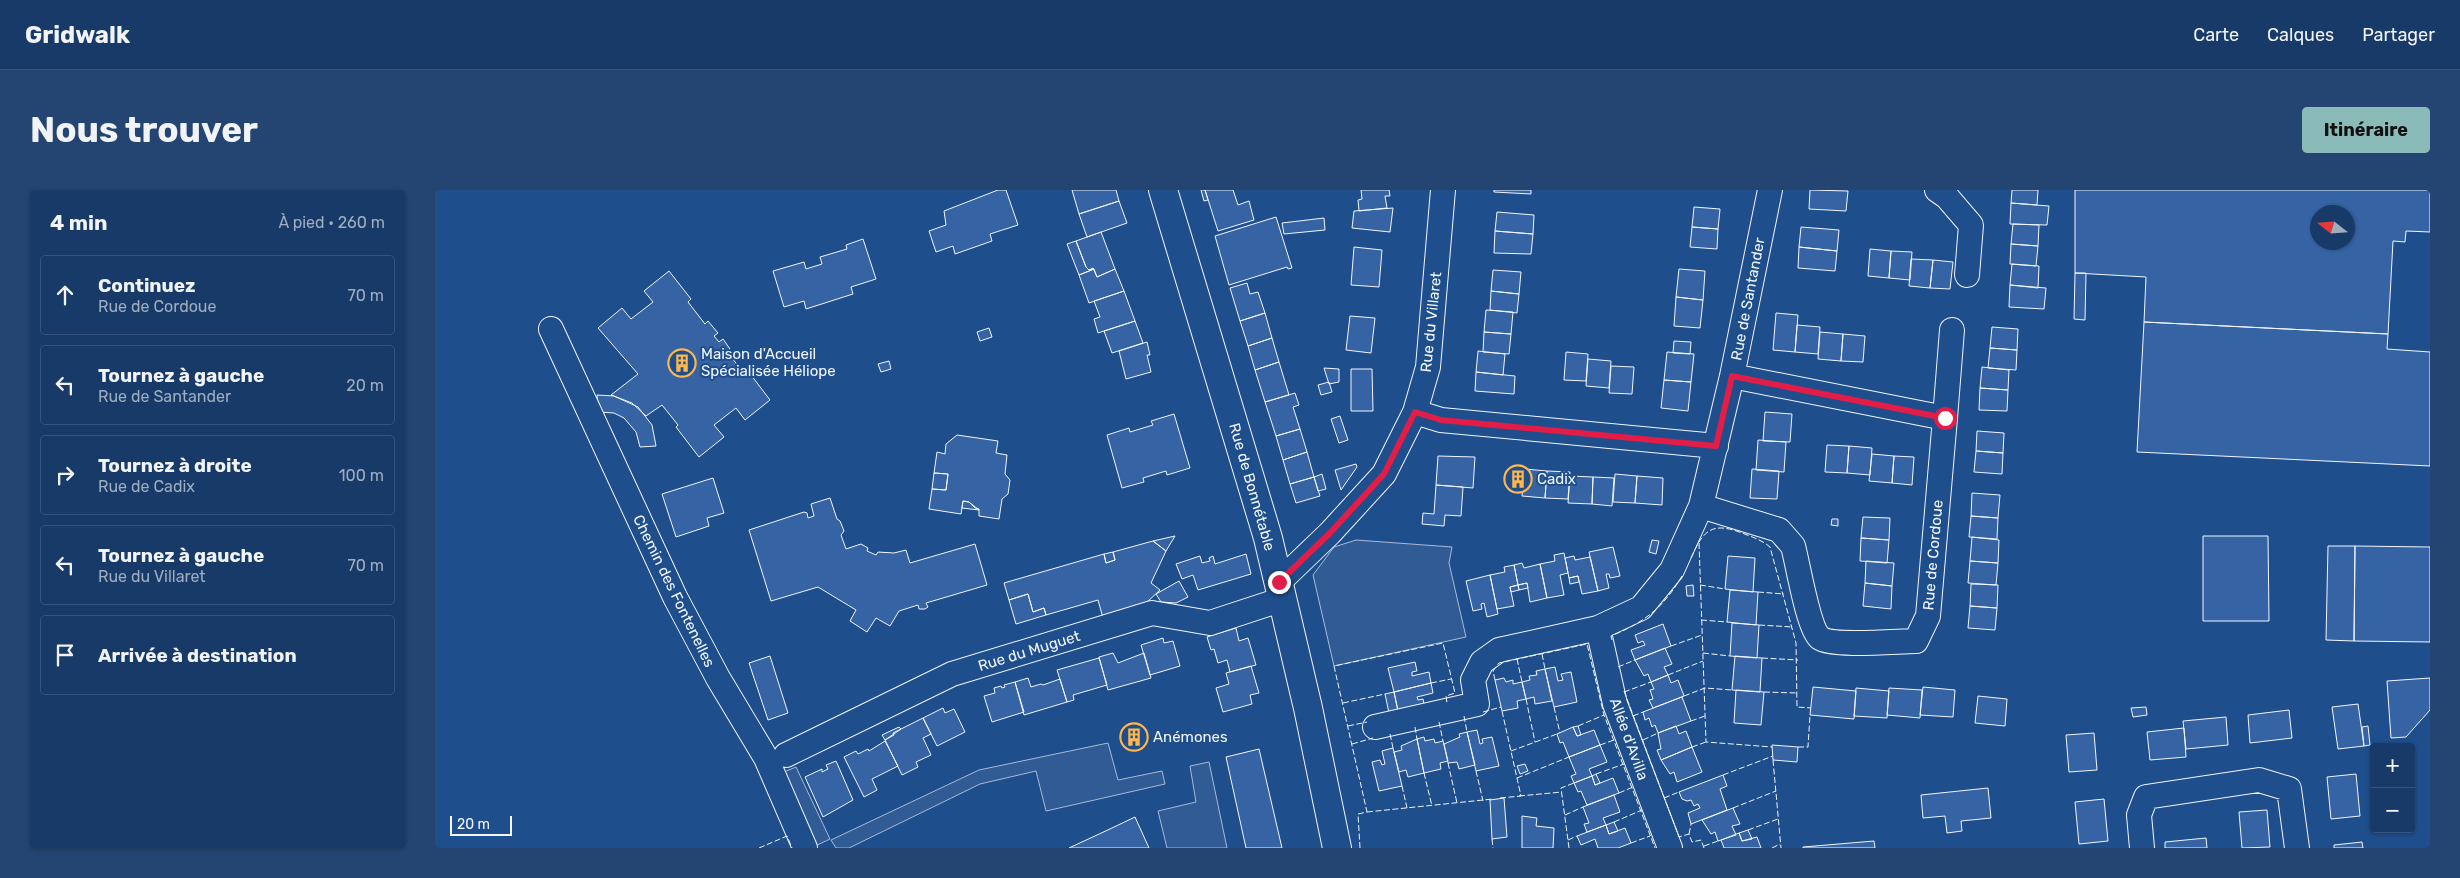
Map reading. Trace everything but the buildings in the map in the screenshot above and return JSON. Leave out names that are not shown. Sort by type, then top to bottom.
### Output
[{"type":"main road","name":"Rue de Bonnétable","points":[[1163,190],[1265,529],[1281,591],[1337,848]]},
{"type":"street","name":"Rue du Villaret","points":[[1281,591],[1330,533],[1384,474],[1415,412],[1428,367],[1443,190]]},
{"type":"street","name":"Rue de Santander","points":[[1375,727],[1477,704],[1473,680],[1482,662],[1499,650],[1598,628],[1641,608],[1672,570],[1701,506],[1732,376],[1770,190]]},
{"type":"street","points":[[1942,193],[1971,224],[1967,275]]},
{"type":"street","name":"Chemin des Fontenelles","points":[[551,329],[675,597],[718,678],[767,758],[805,848]]},
{"type":"street","points":[[1732,376],[1945,418],[1952,330]]},
{"type":"street","points":[[1415,412],[1441,420],[1716,446]]},
{"type":"street","name":"Rue de Cordoue","points":[[1701,506],[1779,530],[1787,537],[1793,546],[1811,624],[1820,638],[1835,642],[1916,641],[1928,616],[1945,418]]},
{"type":"street","name":"Rue du Muguet","points":[[786,755],[952,674],[1152,613],[1210,623],[1281,591]]},
{"type":"street","name":"Allée d'Avilla","points":[[1598,628],[1615,704],[1669,848]]},
{"type":"street","points":[[2142,848],[2139,815],[2146,797],[2259,780],[2289,790],[2297,848]]},
{"type":"shaded area","points":[[1356,540],[1452,547],[1449,563],[1466,637],[1334,666],[1313,575],[1334,547]]},
{"type":"shaded area","points":[[1108,743],[1118,780],[1162,771],[1165,784],[1046,811],[1036,771],[980,784],[849,848],[836,848],[831,840],[979,770]]},
{"type":"shaded area","points":[[1209,762],[1227,848],[1167,848],[1158,811],[1196,802],[1190,766]]},
{"type":"shaded area","points":[[796,767],[830,839],[813,847],[779,774]]},
{"type":"fence","points":[[1691,558],[1704,535],[1715,529],[1723,528],[1742,533],[1770,547],[1796,643],[1797,707],[1811,708]]},
{"type":"fence","points":[[1699,543],[1706,742],[1772,747]]},
{"type":"fence","points":[[1612,640],[1611,636],[1634,625],[1652,613],[1668,597],[1682,576]]},
{"type":"fence","points":[[1700,585],[1725,589]]},
{"type":"fence","points":[[1758,592],[1784,594]]},
{"type":"fence","points":[[1701,620],[1727,622]]},
{"type":"fence","points":[[1759,625],[1793,627]]},
{"type":"fence","points":[[1671,646],[1702,635]]},
{"type":"fence","points":[[1360,848],[1358,814],[1367,812],[1334,666],[1443,643],[1455,693],[1446,696],[1447,703]]},
{"type":"fence","points":[[1495,680],[1493,671],[1499,663],[1587,644],[1604,715],[1655,848]]},
{"type":"fence","points":[[1703,653],[1730,656]]},
{"type":"fence","points":[[1542,654],[1545,669]]},
{"type":"fence","points":[[1762,658],[1798,660]]},
{"type":"fence","points":[[1517,659],[1522,682]]},
{"type":"fence","points":[[1618,667],[1635,660]]},
{"type":"fence","points":[[1668,675],[1703,661]]},
{"type":"fence","points":[[1431,683],[1451,679]]},
{"type":"fence","points":[[1624,692],[1651,682]]},
{"type":"fence","points":[[1684,696],[1705,688],[1732,690]]},
{"type":"fence","points":[[1624,691],[1679,837],[1689,834],[1692,842],[1701,840],[1704,848]]},
{"type":"fence","points":[[1764,692],[1797,693]]},
{"type":"fence","points":[[1343,703],[1385,694]]},
{"type":"fence","points":[[1526,699],[1535,742]]},
{"type":"fence","points":[[1483,712],[1501,707]]},
{"type":"fence","points":[[1554,707],[1560,733]]},
{"type":"fence","points":[[1500,798],[1521,796],[1502,711]]},
{"type":"fence","points":[[1633,716],[1643,712]]},
{"type":"fence","points":[[1578,726],[1604,715]]},
{"type":"fence","points":[[1798,747],[1808,747],[1810,715]]},
{"type":"fence","points":[[1464,716],[1467,732]]},
{"type":"fence","points":[[1691,721],[1705,716]]},
{"type":"fence","points":[[1348,726],[1367,722]]},
{"type":"fence","points":[[1439,722],[1443,741]]},
{"type":"fence","points":[[1415,727],[1417,739]]},
{"type":"fence","points":[[1643,740],[1658,733]]},
{"type":"fence","points":[[1390,734],[1393,748]]},
{"type":"fence","points":[[1511,751],[1557,734]]},
{"type":"fence","points":[[1352,744],[1373,738]]},
{"type":"fence","points":[[1600,745],[1614,740]]},
{"type":"fence","points":[[1692,747],[1706,742]]},
{"type":"fence","points":[[1723,775],[1773,756]]},
{"type":"fence","points":[[1517,778],[1569,757]]},
{"type":"fence","points":[[1773,760],[1781,848]]},
{"type":"fence","points":[[1448,763],[1457,803]]},
{"type":"fence","points":[[1596,774],[1624,764]]},
{"type":"fence","points":[[1476,771],[1483,801]]},
{"type":"fence","points":[[1424,773],[1432,806]]},
{"type":"fence","points":[[1569,848],[1561,788],[1574,783]]},
{"type":"fence","points":[[1402,786],[1407,808]]},
{"type":"fence","points":[[1619,793],[1633,787]]},
{"type":"fence","points":[[1733,808],[1776,791]]},
{"type":"fence","points":[[1519,796],[1562,792]]},
{"type":"fence","points":[[1664,798],[1679,792]]},
{"type":"fence","points":[[1367,812],[1493,799]]},
{"type":"fence","points":[[1565,815],[1583,807]]},
{"type":"fence","points":[[1614,822],[1642,810]]},
{"type":"fence","points":[[1748,830],[1778,819]]},
{"type":"fence","points":[[1689,834],[1691,824]]},
{"type":"fence","points":[[759,848],[787,836],[792,848]]},
{"type":"fence","points":[[1568,840],[1577,836]]},
{"type":"fence","points":[[1631,843],[1650,836]]},
{"type":"fence","points":[[1492,839],[1493,848]]},
{"type":"fence","points":[[1704,846],[1718,841]]},
{"type":"fence","points":[[1772,848],[1780,844]]},
{"type":"place","name":"Maison d'Accueil Spécialisée Héliope","points":[[682,363]]},
{"type":"place","name":"Cadix","points":[[1518,479]]},
{"type":"place","name":"Anémones","points":[[1134,737]]},
{"type":"route","points":[[1279,582],[1330,533],[1384,474],[1415,412],[1441,420],[1716,446],[1732,376],[1945,418]]}]
